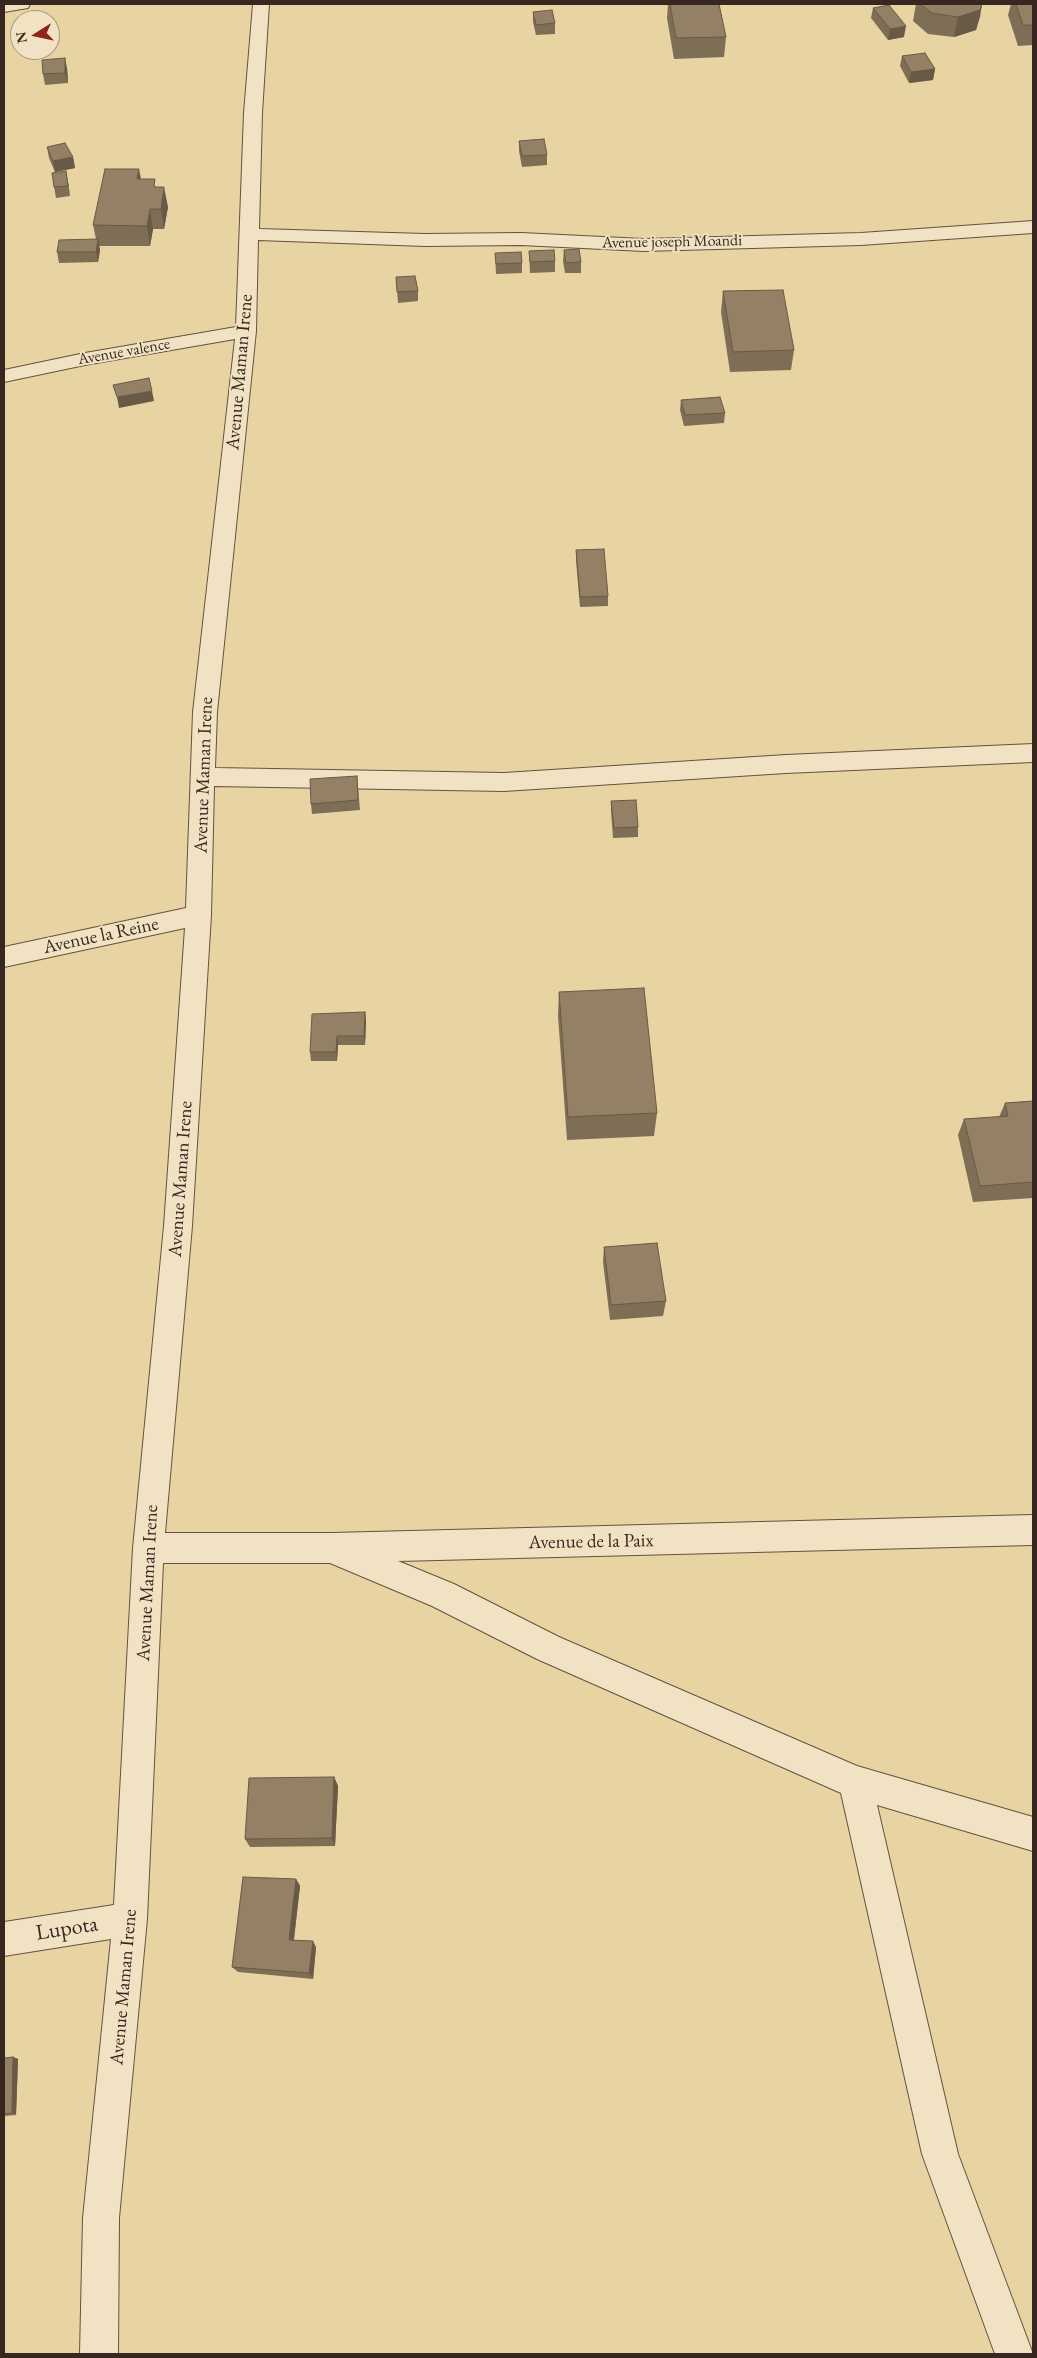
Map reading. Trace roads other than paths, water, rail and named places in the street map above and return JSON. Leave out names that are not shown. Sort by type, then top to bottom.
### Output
[{"type":"street","points":[[4,7],[22,4]]},
{"type":"street","name":"Avenue Maman Irene","points":[[99,2354],[101,2218],[130,1919],[148,1548],[178,1226],[198,915],[205,712],[246,331],[253,113],[260,4]]},
{"type":"street","name":"Avenue joseph Moandi","points":[[250,234],[425,240],[520,239],[644,246],[707,242],[861,239],[1033,227]]},
{"type":"street","name":"Avenue valence","points":[[4,376],[85,358],[246,331]]},
{"type":"street","points":[[203,777],[504,782],[786,764],[1033,753]]},
{"type":"street","name":"Avenue la Reine","points":[[4,957],[198,915]]},
{"type":"street","name":"Avenue de la Paix","points":[[148,1548],[332,1548],[1033,1530]]},
{"type":"street","points":[[332,1548],[443,1595],[548,1648],[855,1782],[1033,1834]]},
{"type":"street","points":[[855,1782],[940,2154],[1014,2354]]},
{"type":"street","name":"Lupota","points":[[4,1939],[130,1919]]}]
